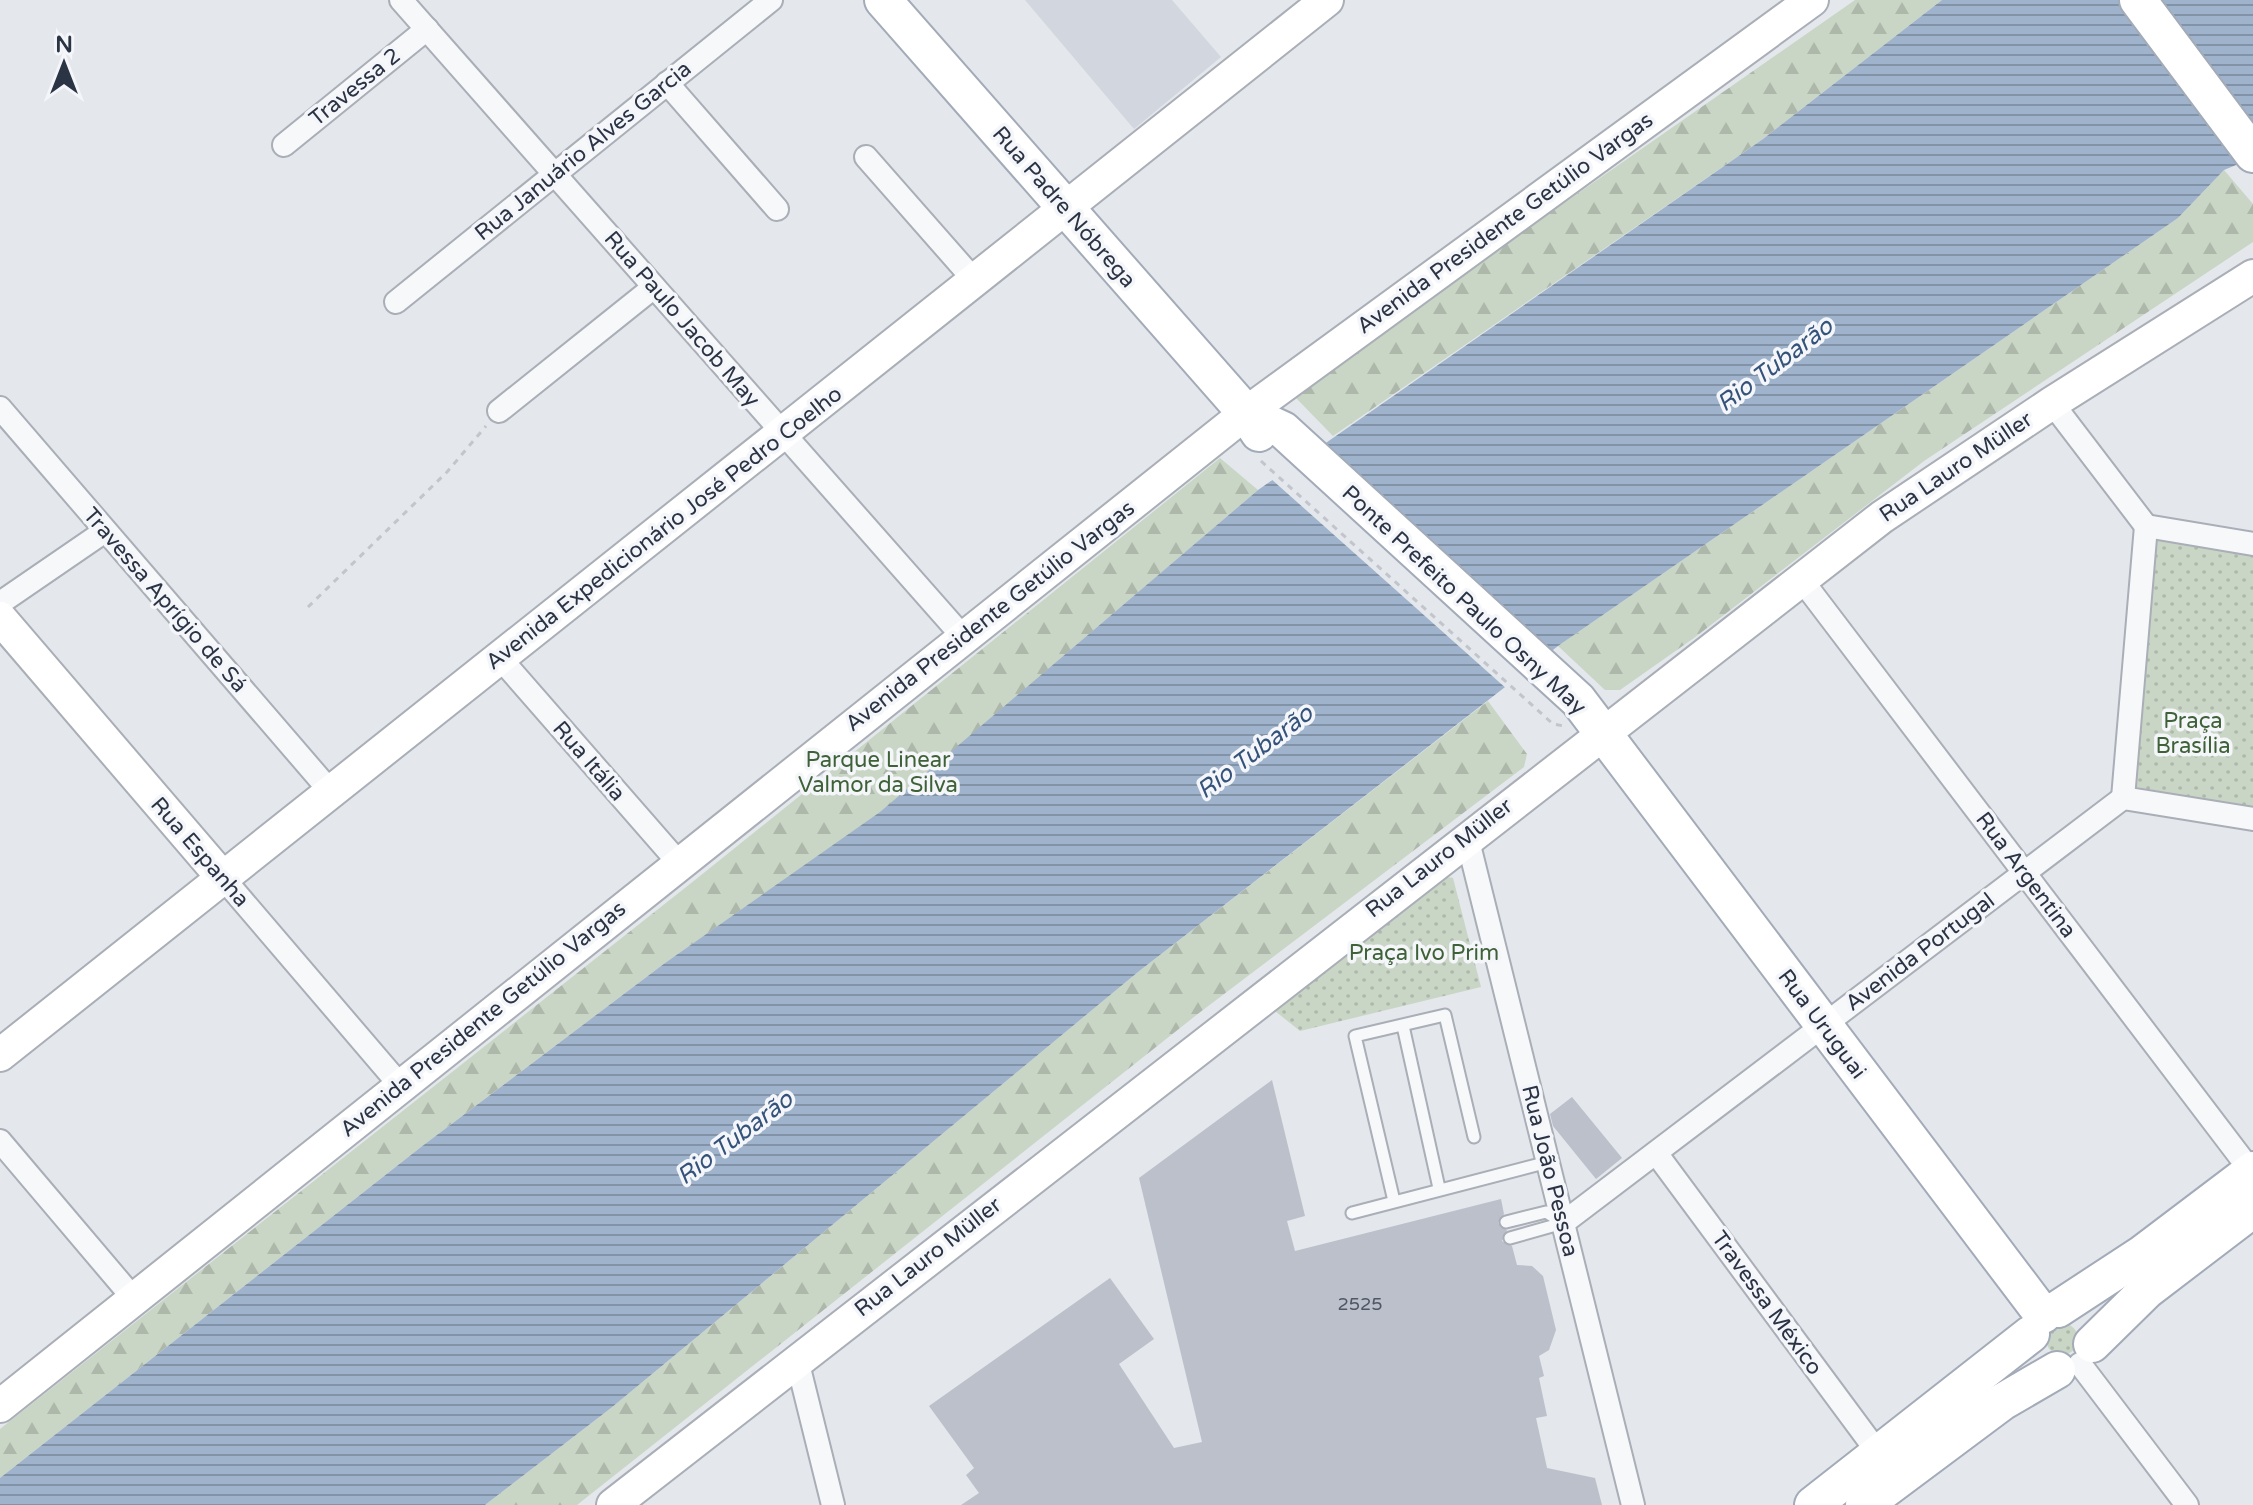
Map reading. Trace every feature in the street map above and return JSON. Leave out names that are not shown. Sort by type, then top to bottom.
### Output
[{"type":"main road","name":"Rua Padre Nóbrega","points":[[883,0],[1246,413]]},
{"type":"main road","name":"Avenida Expedicionário José Pedro Coelho","points":[[0,1055],[1327,0]]},
{"type":"main road","name":"Avenida Presidente Getúlio Vargas","points":[[0,1406],[1246,413],[1812,0]]},
{"type":"main road","points":[[2138,0],[2253,154]]},
{"type":"main road","name":"Rua Lauro Müller","points":[[613,1505],[1467,837],[1923,487],[2253,276]]},
{"type":"main road","name":"Ponte Prefeito Paulo Osny May","points":[[1246,413],[1268,443],[1564,713],[1601,733]]},
{"type":"main road","name":"Rua Espanha","points":[[0,618],[223,878]]},
{"type":"main road","name":"Rua Uruguai","points":[[1601,733],[2044,1319],[2034,1353],[2076,1359]]},
{"type":"main road","points":[[1813,1505],[2044,1319],[2142,1254],[2252,1170]]},
{"type":"main road","points":[[1864,1505],[2002,1402],[2076,1359],[2147,1290],[2253,1209]]},
{"type":"main road","points":[[2044,1319],[2077,1312],[2084,1318],[2092,1334],[2076,1359]]},
{"type":"street","name":"Rua Paulo Jacob May","points":[[401,0],[964,638]]},
{"type":"street","name":"Rua Januário Alves Garcia","points":[[396,302],[771,0]]},
{"type":"street","name":"Travessa 2","points":[[284,145],[427,29]]},
{"type":"street","points":[[667,83],[777,209]]},
{"type":"street","points":[[866,157],[975,281]]},
{"type":"street","points":[[499,411],[654,287]]},
{"type":"street","points":[[2052,403],[2146,526],[2123,798],[2253,819]]},
{"type":"street","name":"Travessa Aprígio de Sá","points":[[0,408],[331,792]]},
{"type":"street","points":[[2146,526],[2253,544]]},
{"type":"street","points":[[0,603],[105,531]]},
{"type":"street","name":"Rua Argentina","points":[[1801,579],[2252,1170]]},
{"type":"street","name":"Rua Itália","points":[[500,658],[679,863]]},
{"type":"street","name":"Avenida Portugal","points":[[1563,1223],[2123,798]]},
{"type":"street","name":"Rua João Pessoa","points":[[1467,837],[1633,1505]]},
{"type":"street","name":"Rua Espanha","points":[[223,878],[400,1085]]},
{"type":"street","points":[[0,1141],[134,1299]]},
{"type":"street","name":"Travessa México","points":[[1656,1153],[1879,1454]]},
{"type":"street","points":[[2076,1359],[2187,1505]]},
{"type":"street","points":[[797,1360],[833,1505]]},
{"type":"lane","points":[[1394,1201],[1355,1036],[1445,1015],[1474,1137]]},
{"type":"lane","points":[[1403,1026],[1439,1188]]},
{"type":"lane","points":[[1352,1213],[1548,1162]]},
{"type":"lane","points":[[1506,1222],[1546,1212],[1563,1223]]},
{"type":"lane","points":[[1510,1238],[1563,1223]]},
{"type":"path","points":[[308,607],[447,472],[499,411]]},
{"type":"path","points":[[1268,443],[1564,713]]},
{"type":"shaded area","points":[[1025,0],[1172,0],[1221,57],[1134,129]]},
{"type":"green space","points":[[1855,0],[1942,0],[1763,139],[1333,436],[1296,398],[1501,247]]},
{"type":"green space","points":[[2224,170],[2253,204],[2253,242],[1924,461],[1694,638],[1620,690],[1605,690],[1558,646],[2178,218]]},
{"type":"green space","name":"Parque Linear Valmor da Silva","points":[[1220,458],[1258,490],[880,813],[665,963],[421,1147],[0,1478],[0,1429],[695,880]]},
{"type":"green space","name":"Praça Brasília","points":[[2153,535],[2253,552],[2253,808],[2130,786]]},
{"type":"green space","points":[[1488,701],[1527,754],[1524,767],[1199,1013],[577,1505],[485,1505],[611,1408],[1138,972]]},
{"type":"green space","name":"Praça Ivo Prim","points":[[1447,877],[1453,878],[1481,987],[1300,1031],[1275,1011]]},
{"type":"green space","points":[[2062,1323],[2073,1328],[2078,1339],[2073,1350],[2062,1355],[2051,1350],[2046,1339],[2051,1328]]},
{"type":"water","name":"Rio Tubarão","points":[[1942,0],[2253,0],[2253,158],[2224,170],[2178,218],[1558,646],[1138,972],[611,1408],[485,1505],[0,1505],[0,1478],[421,1147],[665,963],[880,812],[1258,490],[1763,139]]},
{"type":"pier","points":[[1310,448],[1544,662],[1508,690],[1269,477]]},
{"type":"building","points":[[1272,1080],[1305,1216],[1287,1221],[1295,1251],[1501,1199],[1504,1214],[1498,1223],[1507,1230],[1502,1241],[1512,1246],[1517,1265],[1532,1266],[1543,1276],[1556,1330],[1549,1350],[1539,1356],[1544,1376],[1539,1378],[1547,1416],[1536,1418],[1547,1468],[1595,1478],[1602,1505],[961,1505],[979,1493],[966,1475],[974,1468],[929,1406],[1110,1278],[1154,1339],[1119,1364],[1174,1448],[1202,1442],[1139,1178]]},
{"type":"building","points":[[1572,1097],[1622,1158],[1596,1179],[1553,1126],[1550,1114]]}]
